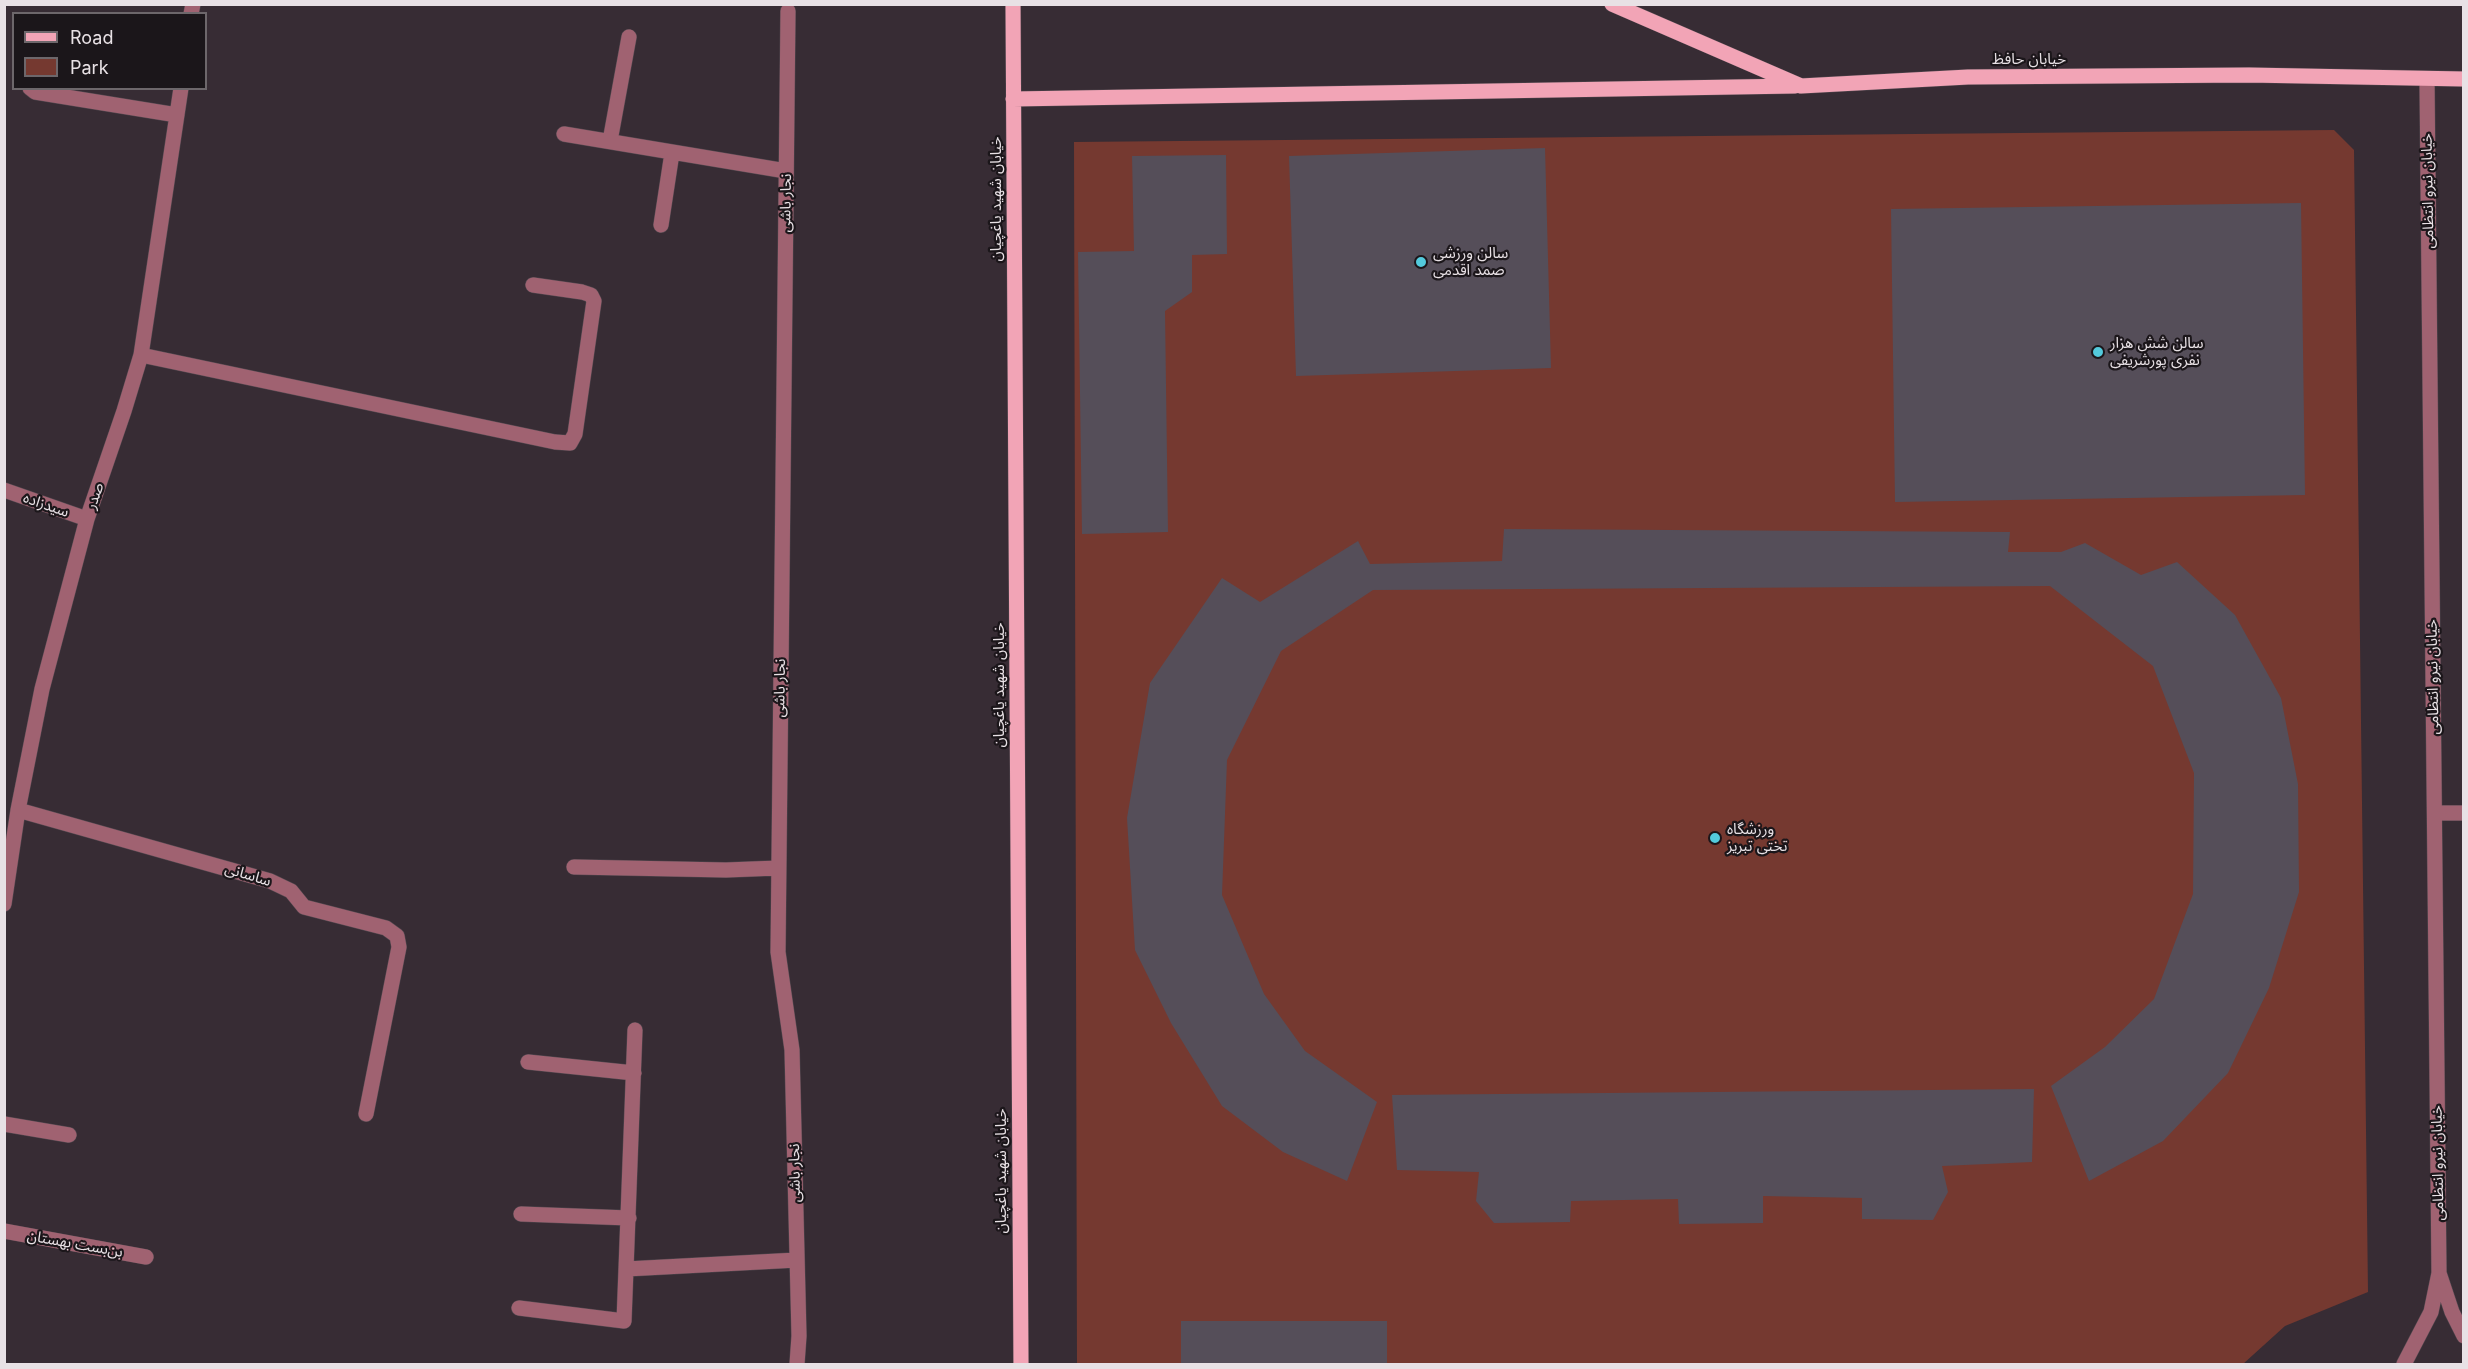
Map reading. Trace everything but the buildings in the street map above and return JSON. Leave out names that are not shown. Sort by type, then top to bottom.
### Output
[{"type":"main road","name":"خیابان شهید یاغچیان","points":[[1013,4],[1021,1365]]},
{"type":"main road","name":"خیابان حافظ","points":[[1612,4],[1801,86],[1980,77],[2249,75],[2463,79]]},
{"type":"main road","points":[[1013,99],[1801,86]]},
{"type":"street","name":"نجار باشی","points":[[788,11],[778,952],[792,1050],[799,1336],[797,1365]]},
{"type":"street","points":[[610,141],[629,37]]},
{"type":"street","name":"خیابان نیرو انتظامی","points":[[2404,1365],[2431,1312],[2439,1274],[2427,80]]},
{"type":"street","points":[[32,90],[34,93],[177,115]]},
{"type":"street","name":"صدر","points":[[4,904],[18,810],[42,689],[87,519],[141,355],[181,90]]},
{"type":"street","points":[[564,134],[786,171]]},
{"type":"street","points":[[661,225],[672,153]]},
{"type":"street","points":[[141,355],[555,442],[570,442],[575,434],[594,301],[591,295],[582,292],[533,285]]},
{"type":"street","name":"سیدزاده","points":[[4,490],[87,519]]},
{"type":"street","name":"ساسانی","points":[[18,810],[270,881],[291,891],[304,907],[386,928],[397,936],[399,947],[366,1114]]},
{"type":"street","points":[[2435,813],[2463,813]]},
{"type":"street","points":[[574,867],[726,870],[778,868]]},
{"type":"street","points":[[519,1308],[624,1321],[636,1030]]},
{"type":"street","points":[[528,1062],[634,1073]]},
{"type":"street","points":[[4,1124],[69,1135]]},
{"type":"street","points":[[521,1214],[629,1218]]},
{"type":"street","name":"بن‌بست بهستان","points":[[4,1231],[146,1257]]},
{"type":"street","points":[[627,1269],[797,1260]]},
{"type":"street","name":"خیابان نیرو انتظامی","points":[[2439,1274],[2463,1336]]},
{"type":"green space","points":[[2334,130],[2354,150],[2368,1292],[2285,1326],[2243,1364],[1077,1364],[1074,142]]},
{"type":"place","name":"سالن ورزشی صمد اقدمی","points":[[1421,262]]},
{"type":"place","name":"سالن شش هزار نفری پورشریفی","points":[[2098,352]]},
{"type":"place","name":"ورزشگاه تختی تبریز","points":[[1715,838]]}]
